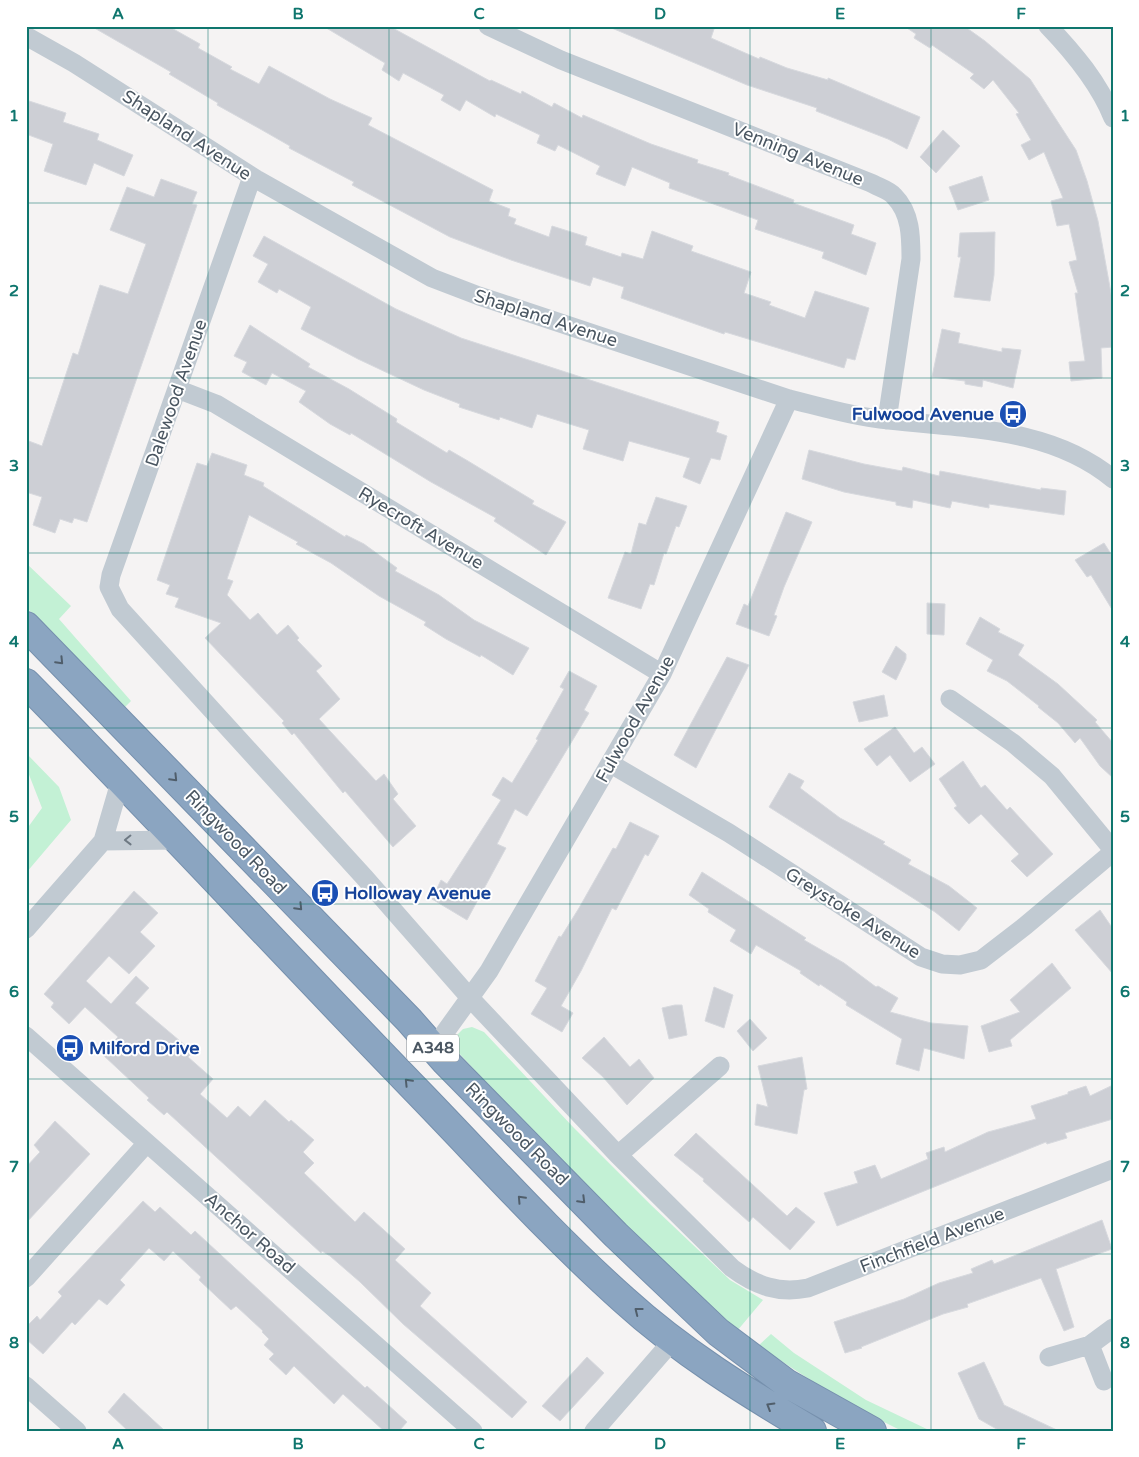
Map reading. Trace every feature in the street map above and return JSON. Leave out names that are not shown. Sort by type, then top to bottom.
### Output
[{"type":"highway","name":"Ringwood Road","points":[[26,626],[409,1020],[446,1062],[616,1235],[718,1332],[786,1383],[872,1431]]},
{"type":"highway","name":"A348","points":[[26,683],[121,779],[555,1235],[625,1301],[674,1339],[741,1389],[812,1431]]},
{"type":"street","name":"Venning Avenue","points":[[488,26],[561,60],[871,183],[894,195],[906,213],[911,236],[911,259],[887,420]]},
{"type":"street","points":[[1048,26],[1066,44],[1091,78],[1113,118]]},
{"type":"street","name":"Shapland Avenue","points":[[26,36],[74,63],[252,177],[432,278],[479,296],[789,399],[841,412],[887,420],[983,429],[1020,435],[1064,450],[1111,473]]},
{"type":"street","name":"Dalewood Avenue","points":[[252,177],[111,575],[109,587],[120,609],[365,878],[471,999]]},
{"type":"street","name":"Ryecroft Avenue","points":[[177,389],[216,404],[662,674]]},
{"type":"street","name":"Fulwood Avenue","points":[[446,1062],[442,1049],[443,1035],[450,1022],[471,999],[489,972],[662,674],[789,399]]},
{"type":"street","points":[[950,698],[1014,743],[1052,776],[1113,851]]},
{"type":"street","name":"Greystoke Avenue","points":[[611,764],[729,833],[921,957],[942,964],[960,965],[981,960],[1013,936],[1113,851]]},
{"type":"street","points":[[26,929],[103,841],[121,779]]},
{"type":"street","points":[[103,841],[177,840]]},
{"type":"street","points":[[471,999],[618,1155],[711,1086],[720,1066]]},
{"type":"street","points":[[409,1020],[424,1027],[440,1026],[450,1022]]},
{"type":"street","name":"Anchor Road","points":[[26,1036],[473,1431]]},
{"type":"street","points":[[26,1278],[147,1143]]},
{"type":"street","name":"Finchfield Avenue","points":[[618,1155],[732,1268],[749,1281],[790,1292],[808,1288],[1113,1169]]},
{"type":"street","points":[[1050,1357],[1090,1344],[1113,1328]]},
{"type":"street","points":[[594,1431],[674,1339]]},
{"type":"street","points":[[1090,1344],[1104,1382]]},
{"type":"street","points":[[26,1386],[77,1431]]},
{"type":"green space","points":[[26,563],[71,606],[59,619],[131,701],[125,707],[26,607]]},
{"type":"green space","points":[[26,753],[59,787],[71,820],[26,873],[26,830],[42,808],[26,767]]},
{"type":"green space","points":[[472,1027],[484,1032],[573,1127],[730,1280],[763,1300],[737,1331],[712,1311],[539,1139],[455,1049],[455,1037],[463,1029]]},
{"type":"green space","points":[[771,1334],[794,1353],[866,1400],[931,1431],[902,1431],[849,1405],[758,1346]]},
{"type":"building","points":[[91,26],[168,26],[200,44],[198,48],[232,67],[230,69],[259,84],[269,66],[330,99],[372,118],[368,125],[493,190],[489,201],[510,209],[508,216],[516,219],[514,224],[549,237],[552,226],[587,237],[585,245],[621,257],[622,253],[643,259],[652,231],[693,246],[691,251],[751,272],[744,293],[771,302],[769,305],[805,318],[815,291],[869,308],[855,360],[847,358],[844,368],[725,332],[724,334],[621,298],[624,287],[593,277],[590,286],[511,260],[450,237],[352,185],[354,182],[289,148],[290,146],[217,105],[218,103],[169,74],[171,72]]},
{"type":"building","points":[[323,26],[389,26],[490,81],[521,94],[522,91],[552,107],[554,103],[582,118],[583,115],[651,144],[698,160],[697,163],[729,173],[728,175],[794,200],[793,203],[854,225],[851,234],[876,243],[866,275],[822,258],[824,252],[755,229],[758,220],[669,188],[670,183],[632,167],[625,186],[596,174],[600,166],[558,145],[555,151],[537,143],[540,135],[496,114],[495,117],[466,100],[460,111],[441,100],[444,95],[403,73],[399,81],[382,70],[385,63]]},
{"type":"building","points":[[607,26],[715,26],[711,38],[759,59],[760,57],[787,68],[828,80],[828,78],[920,117],[907,149],[888,139],[816,111],[817,108],[747,85]]},
{"type":"building","points":[[904,26],[964,26],[985,41],[1030,79],[1076,150],[1098,221],[1113,304],[1113,347],[1101,348],[1102,378],[1071,381],[1069,362],[1085,361],[1075,293],[1078,293],[1069,262],[1077,260],[1069,224],[1057,226],[1051,201],[1063,198],[1044,152],[1029,160],[1021,145],[1031,140],[1016,114],[1019,113],[993,80],[984,89],[970,78],[974,74],[932,45],[930,48],[914,38],[916,34]]},
{"type":"building","points":[[26,100],[66,113],[63,122],[99,134],[97,140],[133,155],[124,176],[94,163],[86,185],[44,171],[53,144],[26,134]]},
{"type":"building","points":[[943,130],[960,146],[936,173],[920,157]]},
{"type":"building","points":[[982,176],[989,200],[958,210],[949,187]]},
{"type":"building","points":[[161,179],[197,192],[192,204],[197,205],[87,522],[74,518],[72,523],[60,519],[55,533],[33,525],[42,497],[26,492],[26,440],[42,446],[73,353],[78,355],[100,285],[128,294],[146,244],[110,230],[127,187],[154,197]]},
{"type":"building","points":[[995,232],[994,275],[990,301],[954,297],[961,257],[958,257],[960,233]]},
{"type":"building","points":[[264,236],[396,309],[461,338],[719,422],[716,432],[727,436],[720,460],[711,458],[700,484],[683,477],[690,458],[629,441],[623,461],[583,449],[589,430],[537,414],[532,428],[500,417],[499,420],[459,407],[460,404],[424,390],[358,359],[301,329],[311,307],[279,289],[277,293],[258,282],[268,264],[253,256]]},
{"type":"building","points":[[250,325],[310,364],[308,367],[349,389],[397,419],[396,422],[447,453],[449,450],[468,461],[534,501],[532,504],[566,522],[546,555],[494,521],[496,518],[431,482],[351,433],[350,435],[330,424],[299,402],[306,391],[272,373],[266,385],[242,372],[247,362],[234,356]]},
{"type":"building","points":[[942,329],[960,333],[958,343],[1002,352],[1002,348],[1021,350],[1013,388],[983,380],[982,387],[965,384],[965,381],[932,377]]},
{"type":"building","points":[[809,450],[864,464],[902,471],[903,467],[939,476],[940,471],[1041,490],[1041,488],[1066,491],[1064,515],[989,504],[989,508],[952,501],[950,508],[913,500],[912,508],[896,505],[896,502],[844,492],[802,479]]},
{"type":"building","points":[[212,453],[247,465],[244,475],[264,483],[263,486],[345,537],[346,535],[364,544],[397,568],[395,571],[439,595],[474,620],[529,648],[513,675],[481,655],[480,657],[446,639],[424,625],[426,622],[379,596],[331,563],[296,544],[298,542],[249,515],[227,579],[233,581],[227,595],[250,620],[258,613],[277,635],[288,625],[299,638],[297,640],[322,666],[316,671],[340,699],[319,719],[376,781],[384,774],[398,794],[393,799],[416,826],[393,847],[345,791],[343,793],[294,733],[292,735],[282,723],[284,721],[205,638],[221,623],[175,607],[179,598],[166,594],[170,585],[157,580],[197,463],[207,466]]},
{"type":"building","points":[[656,497],[687,506],[679,527],[676,526],[666,554],[664,553],[654,585],[650,584],[641,609],[608,598],[625,552],[631,554],[639,523],[646,525]]},
{"type":"building","points":[[786,512],[812,522],[784,587],[774,615],[777,616],[769,636],[736,624],[744,604],[748,606]]},
{"type":"building","points":[[1104,543],[1113,557],[1113,611],[1091,575],[1087,577],[1075,560]]},
{"type":"building","points":[[927,603],[945,604],[944,635],[927,634]]},
{"type":"building","points":[[980,617],[1000,629],[998,632],[1024,645],[1018,655],[1058,684],[1097,720],[1095,722],[1113,743],[1113,778],[1100,766],[1080,738],[1075,743],[1058,723],[1039,706],[1007,681],[987,671],[993,660],[966,644]]},
{"type":"building","points":[[896,646],[906,654],[906,659],[896,680],[882,672]]},
{"type":"building","points":[[727,657],[749,665],[696,768],[674,755]]},
{"type":"building","points":[[569,671],[597,686],[584,710],[589,713],[527,816],[515,809],[497,844],[506,848],[467,920],[432,899],[441,880],[447,884],[501,800],[492,795],[503,777],[512,783],[538,740],[536,739],[564,689],[560,687]]},
{"type":"building","points":[[884,695],[888,716],[859,722],[853,702]]},
{"type":"building","points":[[895,727],[914,753],[922,747],[935,764],[910,782],[890,755],[877,766],[864,749]]},
{"type":"building","points":[[963,761],[981,788],[985,785],[1007,810],[1010,807],[1053,854],[1027,877],[1011,861],[1019,854],[981,814],[969,824],[954,808],[957,806],[939,779]]},
{"type":"building","points":[[789,773],[804,781],[800,788],[840,818],[885,842],[883,844],[911,860],[908,864],[949,886],[977,908],[959,931],[935,912],[769,807]]},
{"type":"building","points":[[630,822],[659,836],[648,856],[645,854],[616,910],[612,908],[581,971],[561,1006],[573,1013],[562,1032],[531,1014],[547,988],[535,981],[559,936],[561,937],[579,908],[613,848],[616,849]]},
{"type":"building","points":[[702,872],[806,938],[804,940],[844,963],[876,987],[878,986],[898,998],[890,1012],[931,1023],[968,1026],[964,1059],[924,1048],[919,1071],[896,1064],[902,1039],[846,1005],[847,1002],[820,984],[819,986],[800,973],[801,971],[756,945],[751,954],[730,941],[736,930],[708,912],[709,909],[689,895]]},
{"type":"building","points":[[134,891],[158,913],[140,932],[155,946],[129,974],[109,956],[86,981],[111,1004],[136,976],[149,988],[135,1003],[193,1052],[188,1057],[213,1079],[200,1094],[227,1118],[238,1106],[250,1117],[265,1100],[289,1122],[291,1120],[314,1140],[303,1152],[314,1163],[304,1173],[355,1222],[364,1212],[405,1249],[395,1260],[431,1293],[420,1306],[527,1402],[512,1418],[403,1324],[330,1256],[322,1251],[321,1253],[167,1112],[164,1115],[147,1100],[149,1098],[102,1054],[118,1037],[85,1007],[69,1024],[51,1007],[54,1003],[44,994]]},
{"type":"building","points":[[1100,910],[1113,929],[1113,974],[1075,930]]},
{"type":"building","points":[[1052,963],[1071,988],[1010,1040],[1012,1046],[989,1052],[981,1026],[1020,1012],[1010,1000]]},
{"type":"building","points":[[714,987],[733,995],[724,1028],[705,1021]]},
{"type":"building","points":[[682,1005],[687,1035],[669,1039],[662,1008]]},
{"type":"building","points":[[750,1019],[767,1038],[753,1051],[737,1031]]},
{"type":"building","points":[[604,1037],[630,1067],[639,1059],[654,1078],[627,1105],[603,1077],[582,1058]]},
{"type":"building","points":[[802,1057],[807,1089],[804,1090],[797,1134],[755,1125],[757,1104],[768,1107],[758,1066]]},
{"type":"building","points":[[1113,1085],[1113,1119],[1065,1133],[1067,1138],[1047,1144],[1046,1142],[837,1226],[824,1193],[858,1183],[854,1172],[875,1165],[881,1179],[928,1159],[926,1153],[944,1147],[945,1152],[988,1132],[1036,1119],[1031,1106],[1086,1086],[1090,1096]]},
{"type":"building","points":[[55,1121],[90,1154],[26,1223],[26,1167],[40,1152],[34,1145]]},
{"type":"building","points":[[696,1133],[787,1216],[796,1207],[815,1222],[790,1250],[753,1217],[749,1222],[703,1181],[704,1179],[674,1155]]},
{"type":"building","points":[[143,1201],[155,1212],[160,1207],[191,1235],[195,1231],[365,1388],[367,1386],[407,1422],[399,1431],[384,1431],[343,1394],[334,1404],[294,1366],[286,1375],[269,1359],[274,1354],[264,1345],[269,1339],[263,1331],[236,1306],[231,1310],[199,1280],[201,1277],[173,1251],[164,1261],[149,1248],[120,1280],[125,1285],[107,1305],[99,1299],[75,1325],[72,1322],[43,1354],[26,1339],[26,1327],[37,1316],[40,1320],[62,1296],[58,1292]]},
{"type":"building","points":[[1102,1220],[1112,1249],[1056,1269],[1074,1327],[1064,1331],[1041,1278],[967,1304],[968,1307],[943,1314],[862,1348],[845,1353],[834,1322],[904,1299],[939,1283],[973,1273],[971,1269],[992,1260],[994,1264]]},
{"type":"building","points":[[587,1357],[604,1373],[560,1421],[542,1406]]},
{"type":"building","points":[[984,1362],[1004,1405],[1059,1431],[1000,1431],[979,1419],[958,1373]]},
{"type":"building","points":[[124,1393],[165,1431],[128,1431],[108,1412]]},
{"type":"place","name":"Fulwood Avenue","points":[[1013,414]]},
{"type":"place","name":"Holloway Avenue","points":[[325,893]]},
{"type":"place","name":"Milford Drive","points":[[70,1048]]}]
